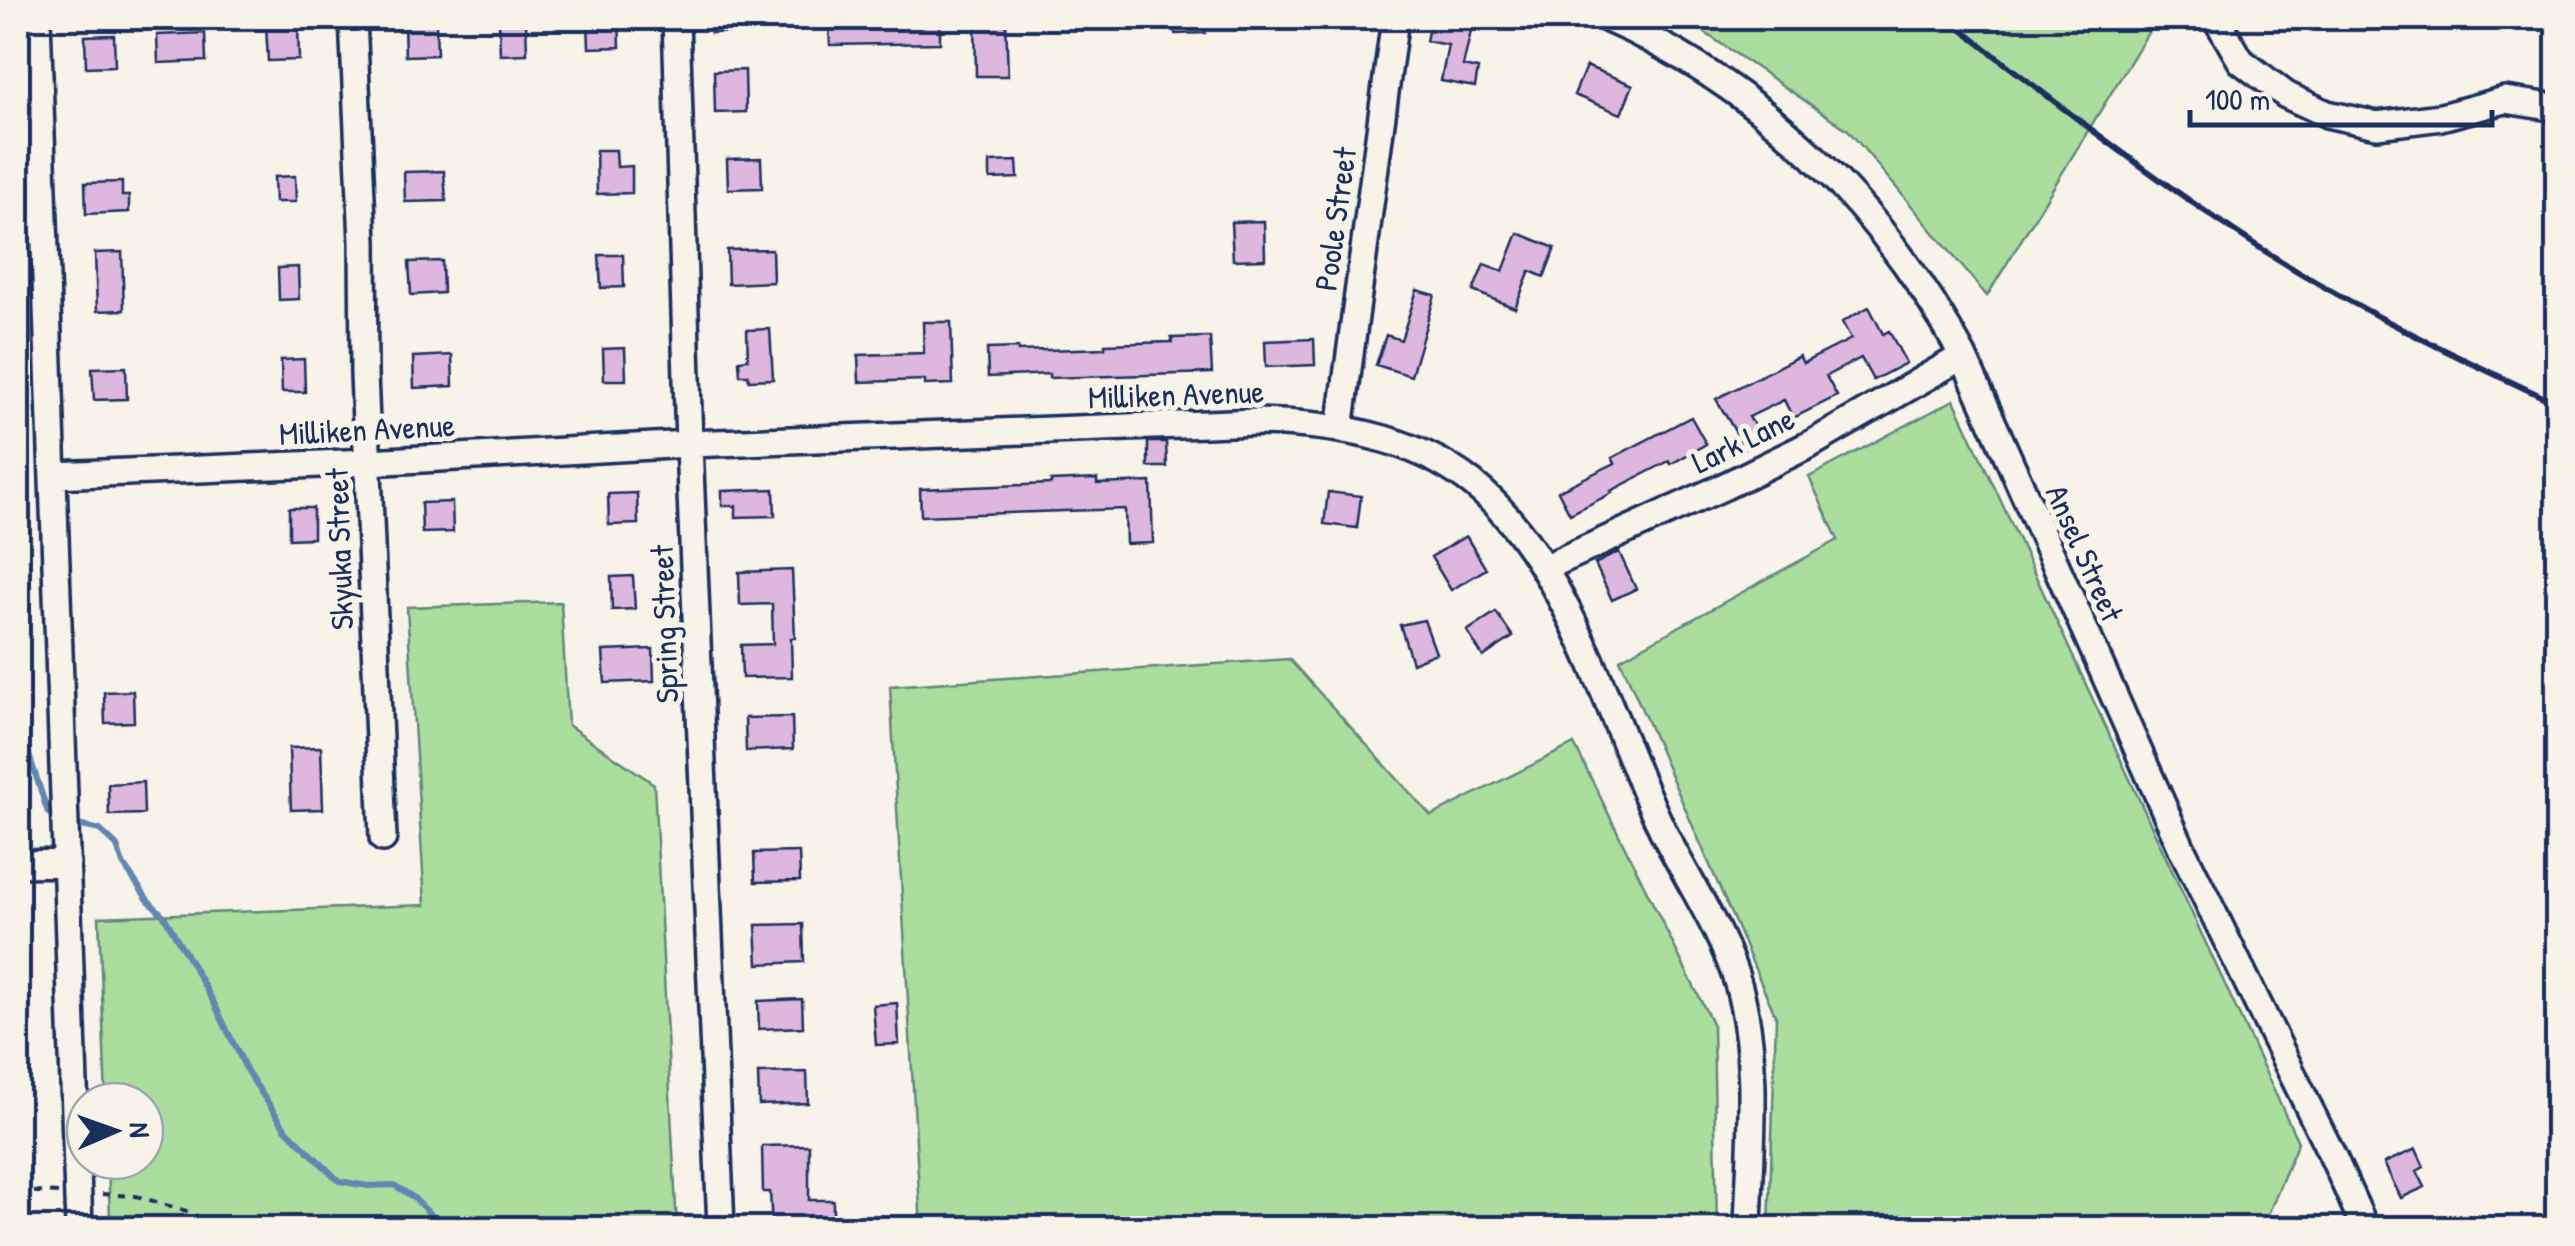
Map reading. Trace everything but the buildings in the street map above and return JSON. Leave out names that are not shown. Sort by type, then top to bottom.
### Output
[{"type":"street","points":[[37,18],[79,1228]]},
{"type":"street","name":"Skyuka Street","points":[[353,18],[383,838]]},
{"type":"street","name":"Spring Street","points":[[676,18],[722,1228]]},
{"type":"street","name":"Poole Street","points":[[1340,429],[1395,18]]},
{"type":"street","name":"Ansel Street","points":[[1606,18],[1661,44],[1716,77],[1815,156],[1898,252],[1949,330],[2182,850],[2365,1228]]},
{"type":"street","points":[[2216,18],[2242,61],[2286,95],[2327,114],[2377,125],[2441,117],[2505,100],[2558,108]]},
{"type":"street","name":"Lark Lane","points":[[1544,568],[1811,444],[1963,356]]},
{"type":"street","name":"Milliken Avenue","points":[[54,474],[1257,422],[1340,429],[1434,457],[1498,507],[1544,568],[1581,641],[1662,829],[1722,941],[1738,987],[1748,1035],[1752,1083],[1748,1228]]},
{"type":"street","points":[[18,864],[66,852]]},
{"type":"path","points":[[18,1191],[136,1196],[193,1213],[208,1228]]},
{"type":"green space","points":[[1683,18],[2147,18],[2151,28],[1987,296],[1848,130]]},
{"type":"green space","points":[[1954,400],[2298,1142],[2263,1227],[1769,1228],[1776,1017],[1620,659],[1838,540],[1809,477]]},
{"type":"green space","points":[[561,602],[568,725],[654,784],[677,1228],[174,1228],[110,1218],[109,1181],[165,1181],[165,1081],[105,1081],[99,917],[425,905],[407,607]]},
{"type":"green space","points":[[1289,659],[1431,816],[1574,744],[1713,1025],[1717,1228],[921,1228],[890,686]]},
{"type":"waterway","points":[[18,721],[48,813],[57,817]]},
{"type":"waterway","points":[[73,824],[100,830],[117,846],[123,864],[164,916],[213,1001],[248,1073],[285,1128],[339,1181],[394,1185],[413,1197],[444,1228]]},
{"type":"railway","points":[[1947,18],[2136,163],[2254,244],[2364,309],[2558,404]]}]
